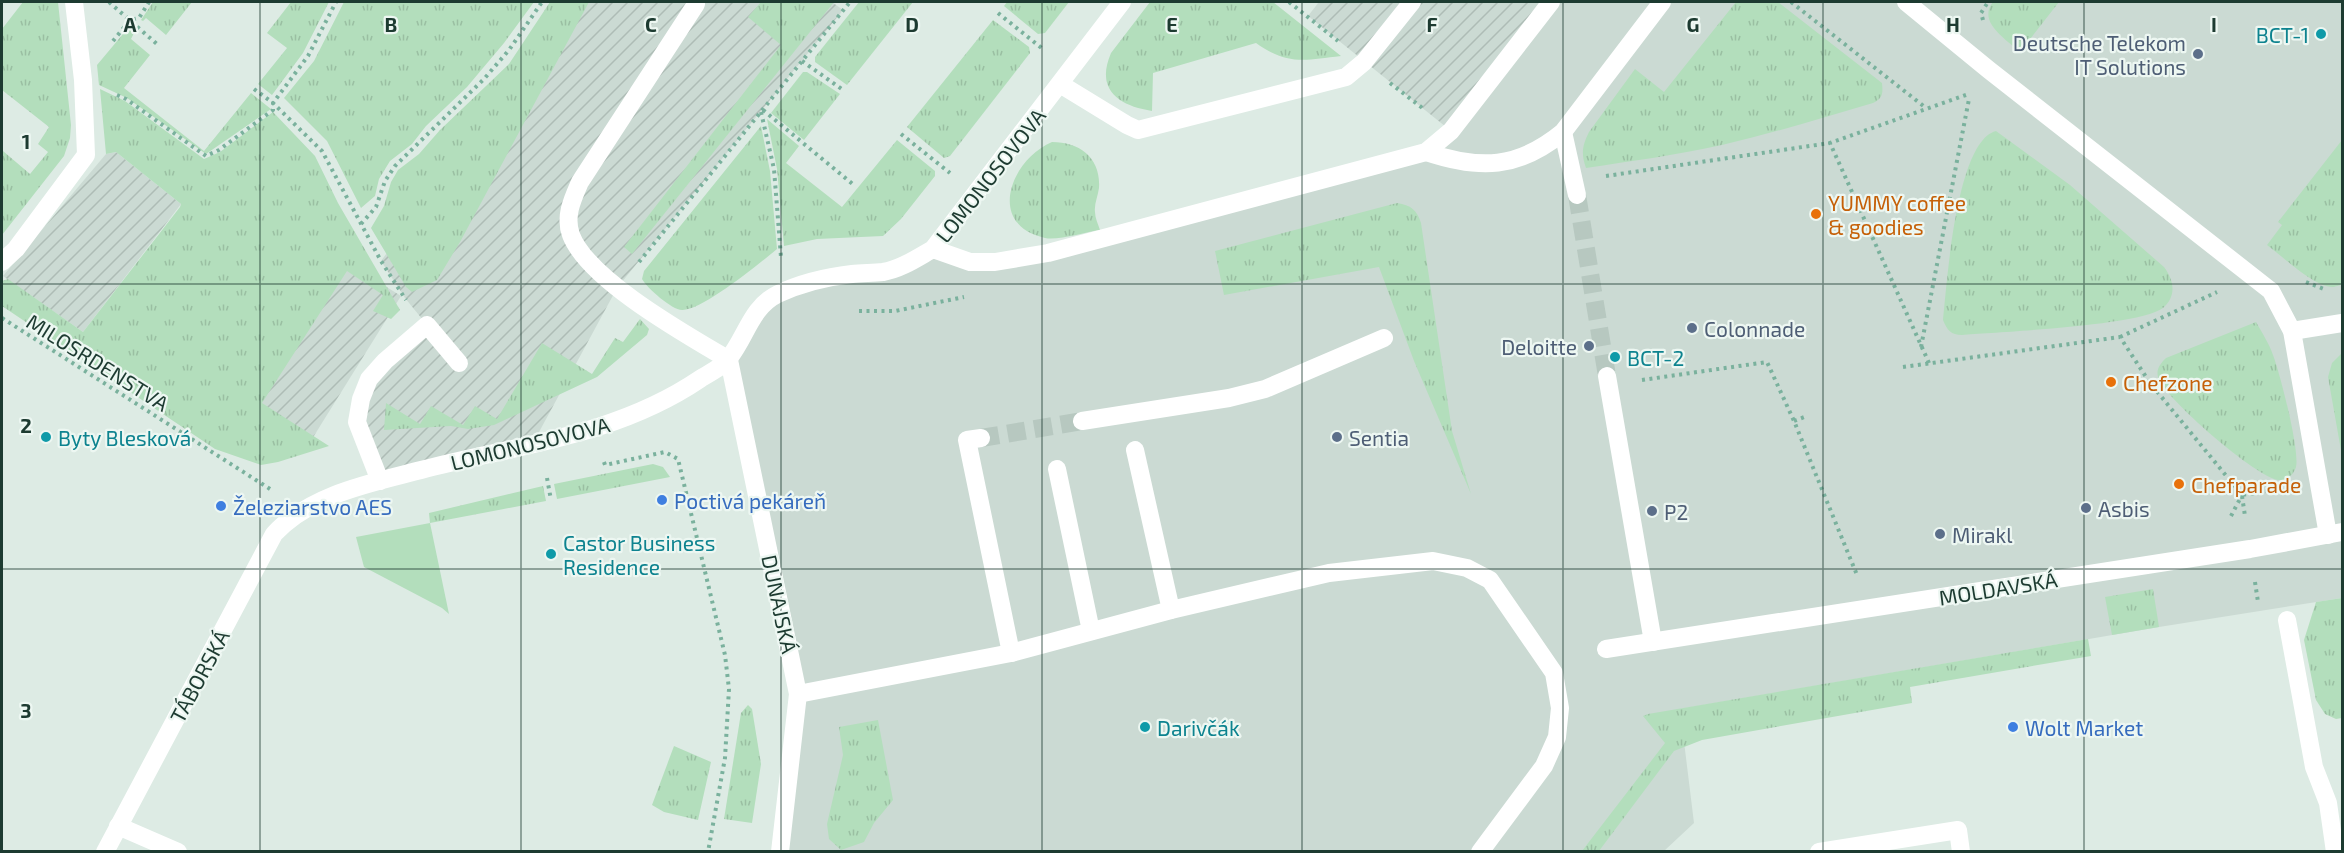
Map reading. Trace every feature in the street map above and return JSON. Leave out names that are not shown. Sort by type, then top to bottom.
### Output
[{"type":"street","points":[[2,262],[16,249],[86,154],[83,80],[74,2]]},
{"type":"street","name":"LOMONOSOVOVA","points":[[304,509],[380,481],[596,430],[641,412],[687,388],[729,360],[745,328],[759,309],[776,295],[818,279],[885,272],[909,263],[933,249],[1122,2]]},
{"type":"street","points":[[1060,84],[1138,130],[1346,76],[1364,62],[1412,2]]},
{"type":"street","points":[[933,249],[970,262],[995,262],[1048,253],[1426,152],[1451,131],[1551,2]]},
{"type":"street","points":[[1426,152],[1464,163],[1508,163],[1526,156],[1563,132],[1662,2]]},
{"type":"street","points":[[1906,2],[2271,291],[2292,331],[2320,482],[2335,534]]},
{"type":"street","points":[[696,4],[580,182],[569,209],[571,234],[584,255],[617,288],[729,360]]},
{"type":"street","points":[[1563,132],[1576,189]]},
{"type":"street","points":[[2292,331],[2343,323]]},
{"type":"street","points":[[380,481],[357,422],[361,399],[369,379],[385,361],[427,324],[459,363]]},
{"type":"street","points":[[1082,421],[1229,398],[1265,389],[1384,338]]},
{"type":"street","name":"DUNAJSKÁ","points":[[729,360],[798,694],[780,852]]},
{"type":"street","points":[[1607,376],[1653,642]]},
{"type":"street","points":[[981,438],[967,440],[1011,653]]},
{"type":"street","points":[[1135,450],[1171,610]]},
{"type":"street","points":[[1057,468],[1091,631]]},
{"type":"street","name":"TÁBORSKÁ","points":[[105,852],[274,534],[287,520],[304,509]]},
{"type":"street","name":"MOLDAVSKÁ","points":[[1606,649],[2335,534]]},
{"type":"street","points":[[798,694],[1011,653],[1171,610],[1329,573],[1433,561],[1467,568],[1490,580],[1554,673],[1560,708],[1557,737],[1545,766],[1480,852]]},
{"type":"street","points":[[2287,620],[2314,767],[2328,803],[2335,852]]},
{"type":"street","points":[[118,826],[178,852]]},
{"type":"street","points":[[1819,852],[1958,830],[1961,852]]},
{"type":"path","points":[[108,2],[158,45]]},
{"type":"path","points":[[83,80],[126,99],[206,156],[219,150],[273,110],[273,103],[308,56],[336,2]]},
{"type":"path","points":[[361,224],[376,207],[385,181],[395,166],[484,79],[509,50],[542,2]]},
{"type":"path","points":[[617,288],[850,2]]},
{"type":"path","points":[[1289,2],[1340,43]]},
{"type":"path","points":[[1791,2],[1927,109]]},
{"type":"path","points":[[998,13],[1045,50]]},
{"type":"path","points":[[1038,60],[1051,42]]},
{"type":"path","points":[[802,61],[843,90]]},
{"type":"path","points":[[1384,79],[1419,105]]},
{"type":"path","points":[[255,88],[322,151],[361,224],[405,298]]},
{"type":"path","points":[[1576,189],[1594,178],[1830,143],[1970,94],[1921,347]]},
{"type":"path","points":[[762,111],[855,186]]},
{"type":"path","points":[[762,111],[774,169],[781,257],[776,295]]},
{"type":"path","points":[[902,134],[951,174]]},
{"type":"path","points":[[1830,143],[1929,363]]},
{"type":"path","points":[[944,183],[958,164]]},
{"type":"path","points":[[781,257],[791,253]]},
{"type":"path","points":[[1903,367],[2120,337],[2228,287],[2271,291],[2289,271],[2312,285],[2329,291]]},
{"type":"path","name":"MILOSRDENSTVA","points":[[2,318],[270,489]]},
{"type":"path","points":[[2120,337],[2150,383],[2242,495]]},
{"type":"path","points":[[1638,380],[1767,362],[1794,421],[1861,585]]},
{"type":"path","points":[[1794,421],[1807,416]]},
{"type":"path","points":[[628,460],[665,452],[678,459],[725,655],[729,689],[725,758],[708,852]]},
{"type":"path","points":[[547,478],[551,500]]},
{"type":"path","points":[[2242,495],[2320,482]]},
{"type":"path","points":[[2226,526],[2242,495]]},
{"type":"shaded area","points":[[572,2],[832,2],[843,10],[617,288],[532,445],[380,481],[361,399],[427,325],[405,298],[381,261]]},
{"type":"shaded area","points":[[1319,2],[1551,2],[1451,131],[1308,16]]},
{"type":"shaded area","points":[[1551,2],[2342,2],[2342,598],[1680,709],[1694,823],[1664,851],[774,851],[798,694],[729,360],[759,309],[853,274],[933,249],[995,262],[1426,152]]},
{"type":"shaded area","points":[[116,152],[181,204],[83,332],[3,276],[106,154]]},
{"type":"shaded area","points":[[321,246],[401,296],[312,439],[232,389]]},
{"type":"green space","points":[[23,2],[58,2],[71,125],[70,138],[64,156],[2,235],[3,151],[30,174],[48,152],[38,144],[49,127],[2,90],[2,29]]},
{"type":"green space","points":[[153,2],[192,2],[166,35],[146,18],[141,20]]},
{"type":"green space","points":[[291,2],[329,2],[303,53],[272,95],[258,84],[287,48],[267,33]]},
{"type":"green space","points":[[344,2],[534,2],[504,43],[467,87],[426,126],[412,144],[390,161],[379,179],[375,196],[361,208],[327,141],[284,98],[314,61]]},
{"type":"green space","points":[[550,2],[589,2],[460,242],[437,280],[412,292],[406,287],[371,228],[384,206],[391,182],[398,170],[419,154],[440,130],[509,64]]},
{"type":"green space","points":[[761,2],[834,2],[632,254],[624,247],[781,45],[748,17]]},
{"type":"green space","points":[[859,2],[913,2],[847,85],[815,62],[815,57]]},
{"type":"green space","points":[[1007,2],[1069,2],[1045,33],[1038,34],[1004,6]]},
{"type":"green space","points":[[1150,2],[1273,2],[1341,56],[1297,60],[1278,55],[1256,43],[1153,73],[1152,111],[1140,109],[1120,100],[1113,94],[1106,77],[1107,66],[1111,53]]},
{"type":"green space","points":[[1736,2],[1778,2],[1882,83],[1881,97],[1873,103],[1722,145],[1586,168],[1583,150],[1589,132],[1635,69],[1664,92]]},
{"type":"green space","points":[[1993,2],[2059,2],[2020,52],[1995,30],[1991,23],[1988,16]]},
{"type":"green space","points":[[993,20],[1029,47],[1030,53],[950,156],[944,158],[907,127]]},
{"type":"green space","points":[[128,28],[134,33],[131,39],[150,55],[124,88],[204,151],[251,93],[271,109],[206,154],[127,98],[99,85],[97,65]]},
{"type":"green space","points":[[803,72],[807,72],[840,94],[804,140],[771,113]]},
{"type":"green space","points":[[100,89],[125,101],[204,159],[220,152],[273,112],[315,156],[338,203],[400,310],[391,319],[373,311],[383,295],[347,271],[262,403],[329,446],[261,465],[215,449],[2,306],[2,281],[8,279],[83,332],[180,207],[181,204],[116,152],[106,154]]},
{"type":"green space","points":[[767,119],[799,146],[786,163],[842,207],[897,140],[935,171],[935,176],[901,219],[883,236],[817,239],[784,246],[777,169]]},
{"type":"green space","points":[[761,126],[770,171],[777,249],[745,275],[703,303],[691,308],[678,309],[660,298],[645,283],[642,279],[644,271]]},
{"type":"green space","points":[[1996,131],[2070,185],[2164,267],[2172,283],[2172,293],[2163,308],[2149,314],[2098,324],[1962,335],[1952,333],[1948,329],[1943,320],[1947,276],[1963,185],[1971,160],[1982,140]]},
{"type":"green space","points":[[2342,140],[2342,284],[2333,287],[2308,277],[2267,245],[2282,225],[2278,222]]},
{"type":"green space","points":[[1052,142],[1080,149],[1092,160],[1099,177],[1095,209],[1100,230],[1050,239],[1027,231],[1015,220],[1010,207],[1011,192],[1016,177],[1037,151]]},
{"type":"green space","points":[[1397,203],[1413,209],[1421,223],[1452,431],[1471,494],[1414,361],[1379,267],[1224,295],[1215,251]]},
{"type":"green space","points":[[640,319],[649,329],[647,335],[597,377],[494,425],[468,429],[451,426],[384,430],[386,403],[420,424],[431,406],[463,425],[475,406],[497,419],[542,343],[592,374],[615,338],[623,342]]},
{"type":"green space","points":[[2256,322],[2270,346],[2276,364],[2295,445],[2295,470],[2282,480],[2268,476],[2233,453],[2176,402],[2158,377],[2159,367],[2166,358]]},
{"type":"green space","points":[[2342,353],[2342,456],[2328,377],[2332,363]]},
{"type":"green space","points":[[653,464],[663,467],[670,477],[557,499],[554,484]]},
{"type":"green space","points":[[543,486],[546,501],[430,523],[429,513]]},
{"type":"green space","points":[[430,523],[449,614],[442,608],[364,567],[356,537]]},
{"type":"green space","points":[[2153,589],[2159,627],[2112,635],[2105,597]]},
{"type":"green space","points":[[2342,598],[2342,718],[2336,719],[2325,714],[2316,700],[2304,640],[2316,602]]},
{"type":"green space","points":[[2088,639],[2091,656],[1910,687],[1912,703],[1702,740],[1674,751],[1599,851],[1582,851],[1665,743],[1643,716]]},
{"type":"green space","points":[[748,705],[752,709],[761,764],[752,823],[724,819],[741,713]]},
{"type":"green space","points":[[878,720],[893,800],[874,823],[864,842],[841,850],[829,839],[827,824],[843,755],[839,727]]},
{"type":"green space","points":[[674,746],[711,762],[698,820],[664,812],[652,805]]},
{"type":"tunnel","points":[[1577,195],[1607,376]]},
{"type":"tunnel","points":[[981,438],[1082,421]]},
{"type":"place","name":"BCT-1","points":[[2321,34]]},
{"type":"place","name":"Deutsche Telekom IT Solutions","points":[[2198,54]]},
{"type":"place","name":"YUMMY coffee & goodies","points":[[1816,214]]},
{"type":"place","name":"Colonnade","points":[[1692,328]]},
{"type":"place","name":"Deloitte","points":[[1589,346]]},
{"type":"place","name":"BCT-2","points":[[1615,357]]},
{"type":"place","name":"Chefzone","points":[[2111,382]]},
{"type":"place","name":"Byty Blesková","points":[[46,437]]},
{"type":"place","name":"Sentia","points":[[1337,437]]},
{"type":"place","name":"Chefparade","points":[[2179,484]]},
{"type":"place","name":"Poctivá pekáreň","points":[[662,500]]},
{"type":"place","name":"Železiarstvo AES","points":[[221,506]]},
{"type":"place","name":"Asbis","points":[[2086,508]]},
{"type":"place","name":"P2","points":[[1652,511]]},
{"type":"place","name":"Mirakl","points":[[1940,534]]},
{"type":"place","name":"Castor Business Residence","points":[[551,554]]},
{"type":"place","name":"Darivčák","points":[[1145,727]]},
{"type":"place","name":"Wolt Market","points":[[2013,727]]}]
